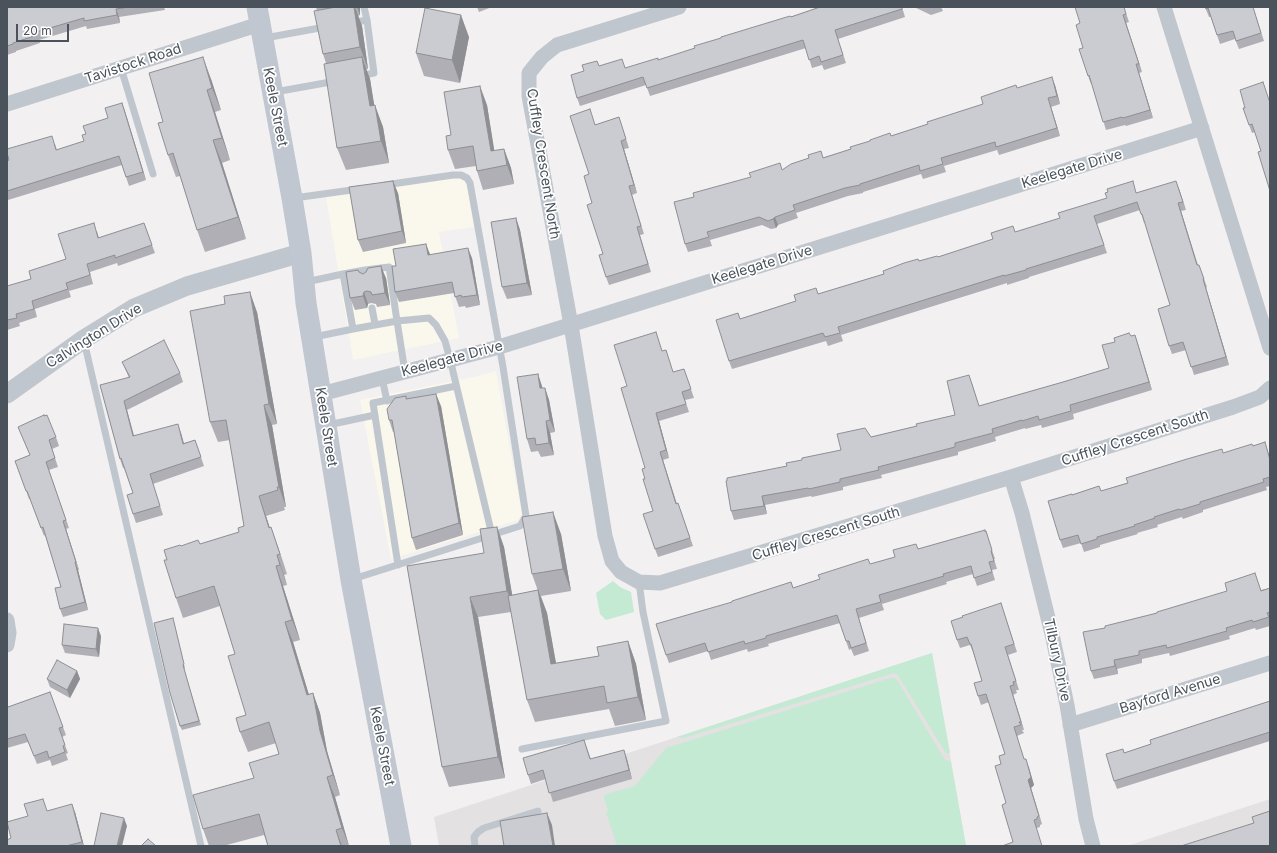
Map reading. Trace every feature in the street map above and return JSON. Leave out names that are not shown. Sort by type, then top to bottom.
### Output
[{"type":"main road","name":"Keele Street","points":[[260,23],[301,253],[312,337],[351,580],[401,846]]},
{"type":"street","name":"Cuffley Crescent North","points":[[571,325],[529,96],[529,73],[542,57],[557,45],[678,7]]},
{"type":"street","points":[[1164,7],[1270,348]]},
{"type":"street","name":"Tavistock Road","points":[[7,104],[260,23]]},
{"type":"street","name":"Keelegate Drive","points":[[321,394],[499,347],[1202,128]]},
{"type":"street","name":"Calvington Drive","points":[[7,394],[84,339],[134,308],[187,286],[301,253]]},
{"type":"street","name":"Cuffley Crescent South","points":[[571,325],[605,536],[612,561],[621,572],[639,582],[660,583],[1011,477],[1233,407],[1260,397],[1270,388]]},
{"type":"street","name":"Tilbury Drive","points":[[1011,477],[1039,577],[1052,634],[1070,725],[1086,819],[1093,846]]},
{"type":"street","points":[[7,620],[9,632],[7,645]]},
{"type":"street","name":"Bayford Avenue","points":[[1070,725],[1270,663]]},
{"type":"lane","points":[[273,92],[374,73],[364,7]]},
{"type":"lane","points":[[344,24],[367,20]]},
{"type":"lane","points":[[260,23],[330,27]]},
{"type":"lane","points":[[121,68],[153,174]]},
{"type":"lane","points":[[292,198],[453,175],[461,175],[467,178],[473,193],[526,516],[520,526],[351,580]]},
{"type":"lane","points":[[304,282],[344,274],[365,273],[389,267],[405,372]]},
{"type":"lane","points":[[344,274],[353,329]]},
{"type":"lane","points":[[372,308],[376,324]]},
{"type":"lane","points":[[312,337],[397,321],[429,318],[436,325],[445,341],[450,359],[492,535]]},
{"type":"lane","points":[[84,339],[201,846]]},
{"type":"lane","points":[[382,378],[387,401]]},
{"type":"lane","points":[[398,565],[373,403],[456,386]]},
{"type":"lane","points":[[326,425],[375,415]]},
{"type":"lane","points":[[522,749],[666,721],[643,612],[639,582]]},
{"type":"lane","points":[[475,846],[474,837],[484,828],[538,811]]},
{"type":"shaded area","points":[[460,178],[465,182],[468,191],[474,227],[439,232],[459,338],[353,360],[326,197]]},
{"type":"shaded area","points":[[496,371],[522,514],[518,520],[391,559],[360,400]]},
{"type":"shaded area","points":[[932,653],[966,846],[439,846],[434,817]]},
{"type":"shaded area","points":[[1270,799],[1270,846],[1127,846]]},
{"type":"green space","points":[[613,581],[620,587],[631,592],[634,612],[606,620],[600,614],[596,593]]},
{"type":"green space","points":[[932,653],[950,753],[946,753],[897,674],[894,673],[684,738],[677,737]]},
{"type":"green space","points":[[890,678],[897,680],[945,760],[951,762],[966,846],[617,846],[606,812],[608,811],[604,797],[606,794],[635,786],[666,748]]},
{"type":"building","points":[[7,7],[129,7],[116,9],[117,15],[84,21],[84,18],[36,32],[37,35],[7,46]]},
{"type":"building","points":[[336,7],[354,7],[360,47],[323,54],[314,11]]},
{"type":"building","points":[[820,7],[902,7],[902,9],[835,30],[843,55],[821,62],[819,56],[809,60],[803,40],[647,88],[643,77],[577,98],[571,75],[584,71],[582,65],[597,61],[599,66],[622,59],[625,68],[658,58],[658,60],[695,48],[694,46],[721,37]]},
{"type":"building","points":[[1075,7],[1124,7],[1126,14],[1123,15],[1139,64],[1136,64],[1150,110],[1103,122],[1089,75],[1088,76],[1079,49],[1083,48],[1076,25],[1080,23]]},
{"type":"building","points":[[1205,7],[1253,7],[1261,33],[1236,41],[1233,31],[1217,35],[1208,8],[1206,9]]},
{"type":"building","points":[[425,8],[461,15],[452,60],[416,53]]},
{"type":"building","points":[[203,57],[212,88],[207,90],[222,138],[213,140],[238,217],[197,230],[173,153],[168,155],[158,123],[163,122],[149,73]]},
{"type":"building","points":[[362,57],[370,106],[375,105],[381,141],[337,148],[324,64]]},
{"type":"building","points":[[1052,77],[1057,96],[1048,98],[1057,128],[996,147],[995,142],[941,158],[943,164],[920,171],[919,165],[860,185],[845,188],[793,205],[795,210],[768,221],[759,217],[707,232],[709,237],[685,244],[674,202],[694,197],[693,193],[751,177],[749,173],[780,163],[782,170],[791,164],[809,158],[808,155],[821,151],[823,158],[851,149],[850,147],[890,133],[891,136],[928,124],[927,122],[983,104],[981,97],[1016,85],[1017,88]]},
{"type":"building","points":[[1263,82],[1270,103],[1270,191],[1258,152],[1261,151],[1252,124],[1249,125],[1243,108],[1245,108],[1240,90]]},
{"type":"building","points":[[480,86],[491,151],[504,149],[507,165],[477,171],[473,146],[448,150],[446,136],[451,135],[444,92]]},
{"type":"building","points":[[122,103],[143,172],[126,177],[119,156],[7,191],[7,161],[9,160],[7,149],[52,136],[56,150],[84,141],[82,135],[86,134],[83,126],[108,118],[105,108]]},
{"type":"building","points":[[590,109],[595,125],[619,117],[626,139],[621,141],[634,185],[629,186],[641,226],[637,227],[648,264],[606,277],[599,255],[603,254],[587,205],[592,203],[584,176],[589,174],[570,116]]},
{"type":"building","points":[[393,181],[402,231],[358,240],[349,187]]},
{"type":"building","points":[[1133,181],[1136,193],[1176,181],[1183,202],[1178,203],[1197,265],[1199,265],[1204,279],[1226,357],[1191,367],[1183,342],[1169,346],[1158,309],[1170,305],[1137,202],[1094,216],[1104,245],[838,327],[840,333],[825,337],[823,333],[729,361],[716,320],[738,313],[740,319],[796,301],[794,295],[816,288],[818,294],[884,274],[883,271],[904,263],[918,259],[919,261],[938,257],[993,239],[991,233],[1013,226],[1015,232],[1060,218],[1058,213],[1107,198],[1105,193],[1108,192],[1107,189]]},
{"type":"building","points":[[516,218],[527,283],[502,287],[491,222]]},
{"type":"building","points":[[94,223],[98,238],[144,223],[152,245],[115,258],[115,255],[87,264],[90,275],[66,283],[68,289],[32,301],[34,309],[16,314],[17,318],[7,320],[7,286],[31,279],[29,271],[66,259],[58,234]]},
{"type":"building","points":[[426,244],[428,255],[468,248],[477,295],[462,297],[461,295],[455,297],[452,282],[395,292],[392,266],[396,266],[393,249]]},
{"type":"building","points":[[381,266],[385,293],[372,295],[371,292],[367,291],[364,292],[363,296],[350,298],[346,272],[358,270],[363,274],[368,268]]},
{"type":"building","points":[[250,292],[269,404],[264,405],[279,487],[277,487],[278,490],[259,496],[269,528],[271,527],[280,554],[277,555],[280,565],[276,566],[292,620],[285,622],[307,695],[313,693],[320,731],[333,775],[327,777],[342,828],[336,830],[341,846],[268,846],[259,814],[203,829],[193,795],[254,778],[249,763],[279,754],[269,722],[240,732],[236,718],[246,715],[228,656],[235,654],[214,586],[176,598],[164,560],[167,560],[164,550],[198,540],[200,544],[239,532],[238,528],[244,526],[226,420],[210,422],[190,311],[225,304],[224,296]]},
{"type":"building","points":[[656,332],[662,351],[666,350],[673,372],[684,369],[691,389],[682,392],[686,404],[656,413],[666,450],[660,452],[676,504],[678,503],[690,538],[655,549],[643,514],[653,511],[643,479],[645,479],[642,469],[645,468],[621,388],[627,386],[614,345]]},
{"type":"building","points":[[1129,333],[1131,336],[1135,335],[1149,382],[1070,405],[1071,411],[1039,420],[1038,416],[992,429],[993,433],[955,443],[955,447],[878,467],[879,470],[840,479],[840,482],[809,489],[762,496],[764,506],[731,511],[726,481],[727,478],[787,466],[786,463],[802,460],[802,458],[841,450],[837,434],[865,428],[871,437],[955,415],[947,381],[969,375],[979,406],[1109,368],[1102,345],[1115,342],[1114,338]]},
{"type":"building","points":[[164,340],[180,373],[124,401],[133,436],[178,424],[183,444],[195,440],[201,457],[150,474],[160,506],[133,514],[127,495],[133,493],[121,458],[120,459],[100,385],[130,377],[122,362]]},
{"type":"building","points":[[538,374],[540,388],[545,388],[550,420],[546,421],[549,443],[536,445],[535,438],[527,439],[517,377]]},
{"type":"building","points":[[436,394],[459,523],[412,538],[392,420],[389,420],[387,409],[395,398],[406,396],[406,399]]},
{"type":"building","points":[[47,415],[56,437],[49,440],[55,458],[46,462],[66,520],[63,521],[76,562],[85,602],[60,609],[55,588],[61,587],[43,527],[41,528],[15,461],[30,455],[18,427]]},
{"type":"building","points":[[1265,442],[1270,460],[1270,477],[1263,479],[1264,482],[1200,502],[1200,504],[1154,517],[1155,518],[1134,525],[1135,526],[1097,537],[1097,539],[1081,544],[1078,535],[1060,540],[1048,501],[1099,486],[1101,491],[1128,483],[1126,478],[1222,449],[1223,453],[1252,444],[1253,446]]},
{"type":"building","points":[[553,512],[563,569],[532,574],[522,517]]},
{"type":"building","points":[[497,527],[507,591],[470,597],[498,757],[442,767],[407,566],[484,553],[480,529]]},
{"type":"building","points":[[985,530],[994,561],[989,562],[992,572],[974,578],[971,566],[943,574],[944,576],[879,595],[881,602],[856,609],[866,643],[851,648],[849,641],[846,641],[837,615],[766,636],[766,638],[745,644],[744,641],[708,652],[705,643],[666,655],[656,624],[732,602],[791,582],[793,588],[820,579],[818,575],[868,559],[870,564],[895,557],[893,550],[916,544],[918,549]]},
{"type":"building","points":[[1255,573],[1261,591],[1270,588],[1270,612],[1267,613],[1269,617],[1253,622],[1252,620],[1226,628],[1227,631],[1167,648],[1166,645],[1139,651],[1139,655],[1114,660],[1115,666],[1091,671],[1083,632],[1105,628],[1105,626],[1157,613],[1227,591],[1225,583]]},
{"type":"building","points":[[538,590],[551,664],[599,656],[597,647],[628,641],[638,697],[607,703],[604,686],[527,700],[508,596]]},
{"type":"building","points":[[1001,603],[1014,644],[1005,647],[1016,681],[1013,682],[1014,685],[1010,686],[1021,722],[1019,722],[1021,725],[1014,727],[1031,777],[1028,780],[1039,816],[1034,820],[1042,846],[1002,846],[1013,842],[1002,805],[1006,803],[995,766],[1001,764],[999,756],[1005,754],[986,694],[978,696],[974,683],[982,681],[971,644],[967,637],[957,640],[951,621]]},
{"type":"building","points":[[173,618],[183,665],[199,721],[180,726],[170,693],[154,623]]},
{"type":"building","points":[[64,624],[98,628],[96,649],[62,645]]},
{"type":"building","points":[[57,660],[77,671],[67,690],[47,679]]},
{"type":"building","points":[[50,692],[63,727],[59,728],[65,745],[63,746],[65,752],[49,758],[47,751],[34,756],[25,734],[7,739],[7,705],[8,707]]},
{"type":"building","points":[[1270,701],[1270,732],[1114,781],[1106,754],[1123,749],[1124,753],[1151,744],[1150,740]]},
{"type":"building","points":[[584,740],[590,759],[624,750],[629,770],[549,793],[543,770],[528,775],[523,758]]},
{"type":"building","points":[[43,799],[47,811],[72,804],[82,842],[66,846],[7,846],[7,840],[11,838],[7,822],[28,816],[24,804]]},
{"type":"building","points":[[1270,811],[1270,846],[1181,846],[1254,823],[1252,817]]},
{"type":"building","points":[[101,813],[124,818],[117,846],[94,846]]},
{"type":"building","points":[[547,813],[553,846],[504,846],[500,821]]},
{"type":"building","points":[[148,839],[156,846],[141,846]]}]
